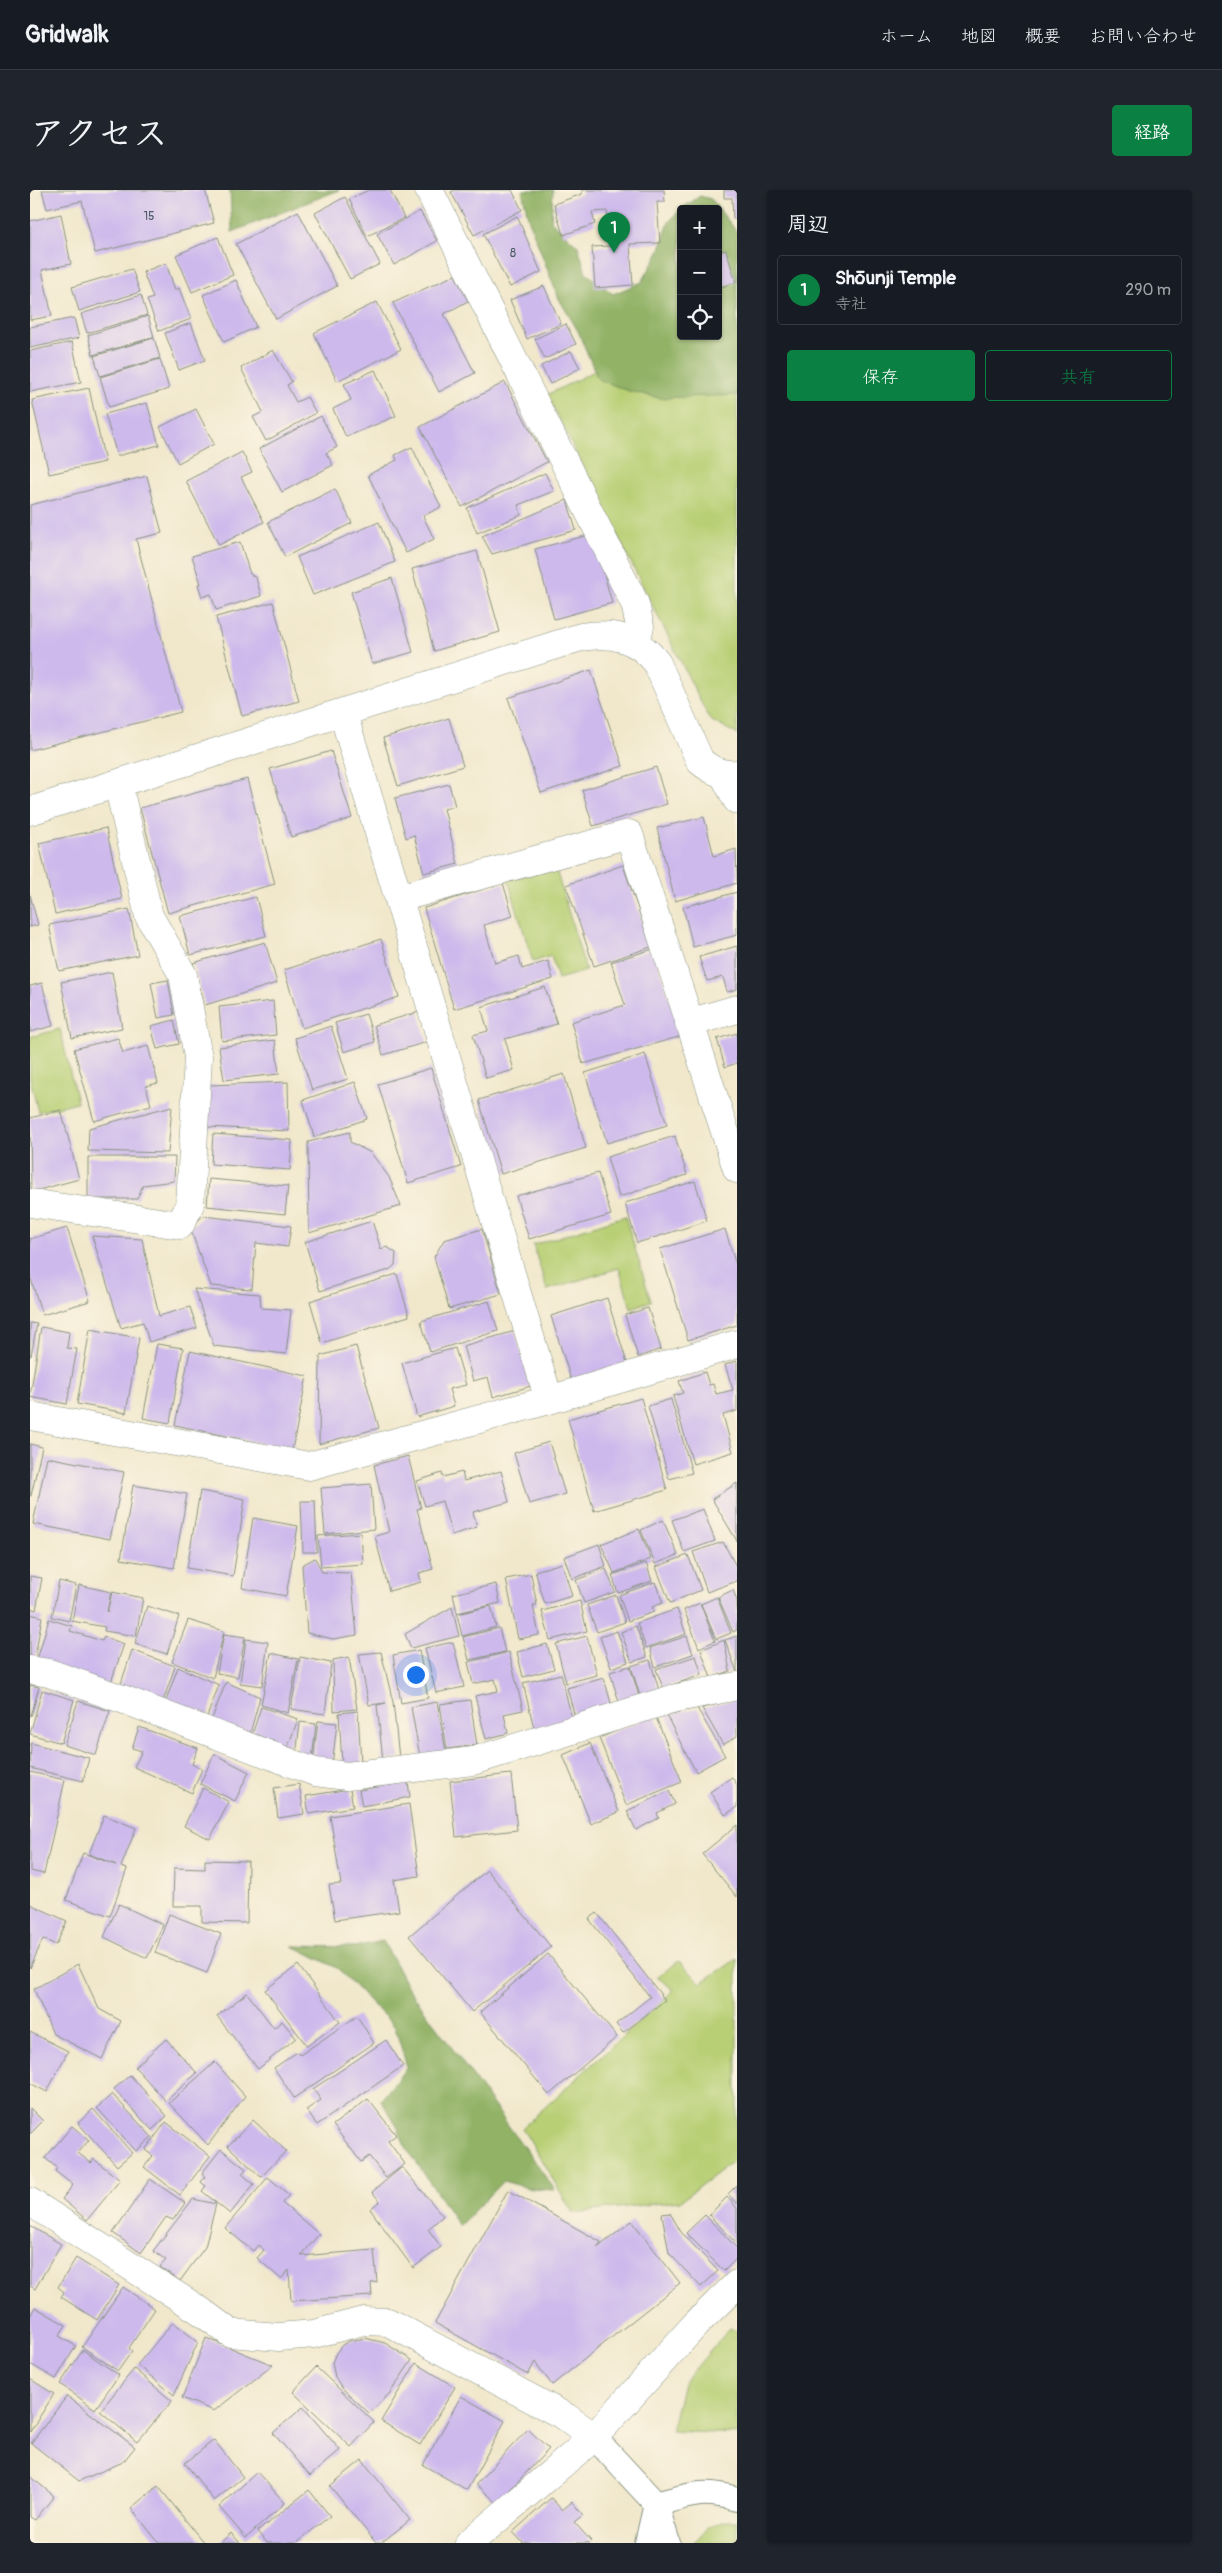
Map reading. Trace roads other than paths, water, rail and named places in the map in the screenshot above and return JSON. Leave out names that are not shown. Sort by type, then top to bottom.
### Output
[{"type":"street","points":[[429,190],[635,604],[640,626],[636,642]]},
{"type":"street","points":[[30,811],[581,637],[609,635],[636,642],[649,652],[657,663],[700,761],[711,770],[730,774],[737,800]]},
{"type":"street","points":[[343,713],[549,1400]]},
{"type":"street","points":[[30,1202],[180,1225],[190,1205],[198,1057],[183,975],[149,916],[118,784]]},
{"type":"street","points":[[399,898],[629,834],[737,1169]]},
{"type":"street","points":[[689,1023],[737,1009]]},
{"type":"street","points":[[30,1416],[309,1466],[549,1400],[737,1344]]},
{"type":"street","points":[[30,1670],[49,1673],[125,1700],[315,1772],[346,1776],[473,1761],[672,1699],[737,1686]]},
{"type":"street","points":[[30,2202],[200,2310],[230,2333],[279,2336],[314,2334],[363,2321],[388,2322],[566,2417],[594,2437],[656,2504],[668,2543]]},
{"type":"street","points":[[469,2543],[594,2437],[696,2324],[737,2284]]},
{"type":"street","points":[[656,2504],[690,2494],[714,2492],[737,2499]]},
{"type":"street","points":[[647,2543],[656,2504]]},
{"type":"place","name":"Shōunji Temple","points":[[614,253]]}]
